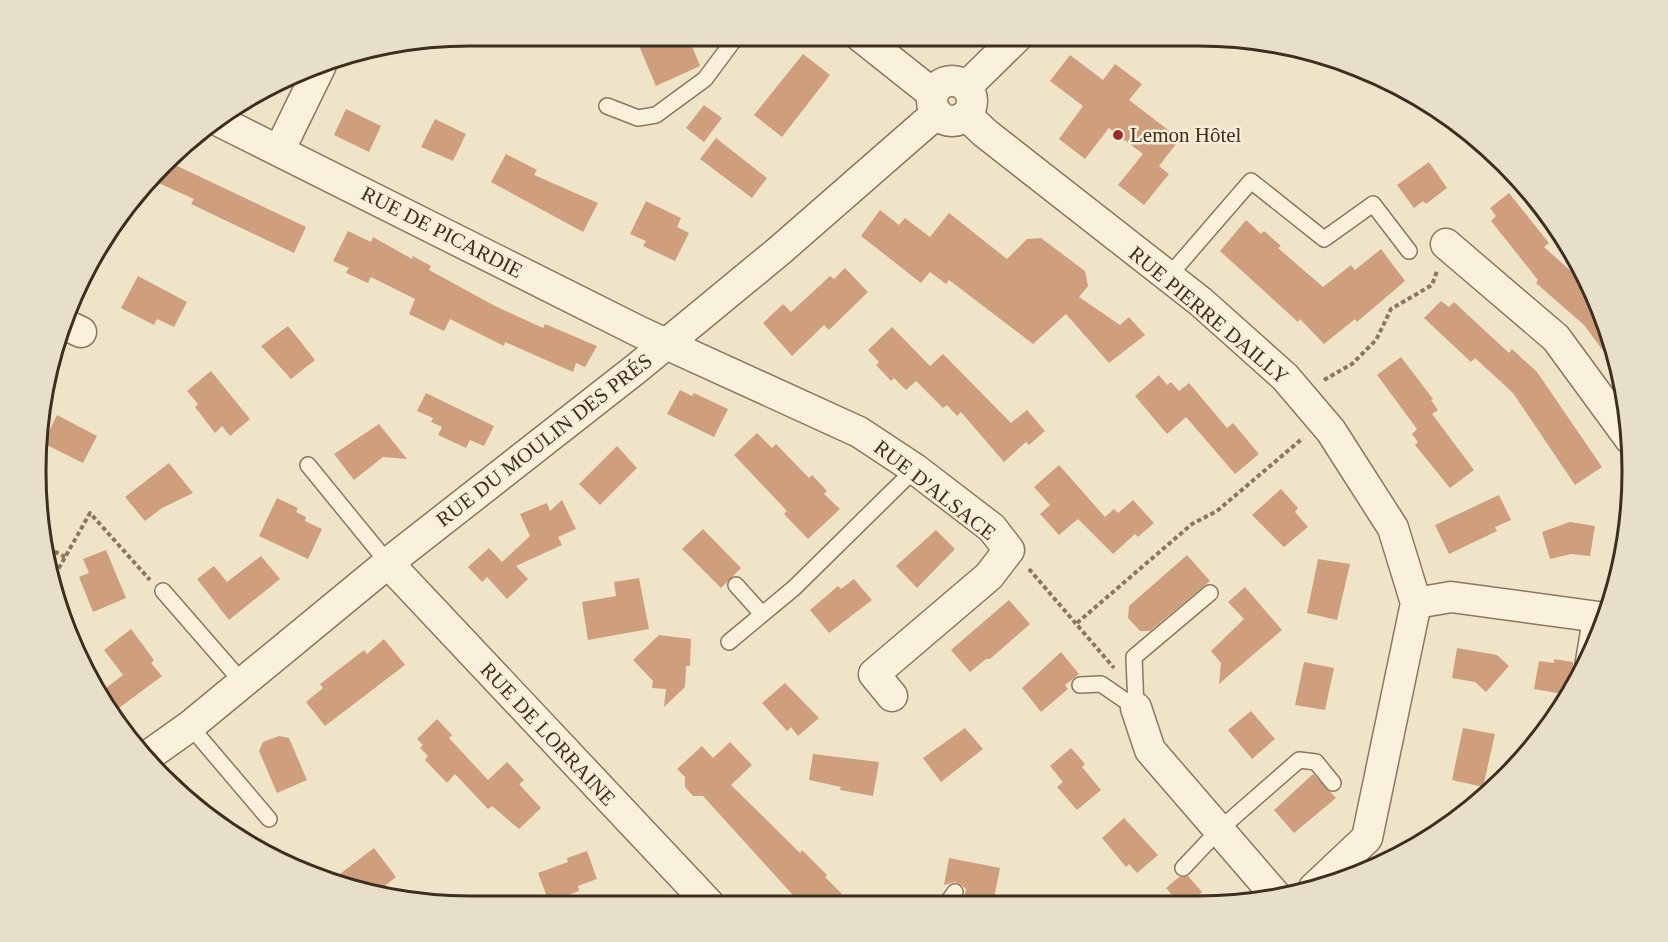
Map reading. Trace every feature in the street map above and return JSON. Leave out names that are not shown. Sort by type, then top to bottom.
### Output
[{"type":"street","points":[[871,46],[935,103]]},
{"type":"street","points":[[966,101],[1010,46]]},
{"type":"street","points":[[279,151],[315,77]]},
{"type":"street","name":"RUE DU MOULIN DES PRÉS","points":[[153,752],[190,726],[388,563],[667,344],[779,251],[935,103],[937,87],[949,81],[956,81],[966,101]]},
{"type":"street","name":"RUE PIERRE DAILLY","points":[[966,101],[985,133],[1201,302],[1276,370],[1314,410],[1393,528],[1416,603],[1367,838],[1328,874]]},
{"type":"street","name":"RUE DE PICARDIE","points":[[226,125],[667,344]]},
{"type":"street","points":[[1446,244],[1556,338],[1619,424]]},
{"type":"street","name":"RUE D'ALSACE","points":[[667,344],[859,432],[915,469],[992,528],[1009,550],[989,576],[874,674],[892,696]]},
{"type":"street","name":"RUE DE LORRAINE","points":[[388,563],[701,896]]},
{"type":"street","points":[[1416,603],[1451,597],[1595,617]]},
{"type":"street","points":[[1136,708],[1150,750],[1270,889]]},
{"type":"lane","points":[[607,106],[638,118],[656,115],[705,79],[730,46]]},
{"type":"lane","points":[[1168,277],[1251,181],[1324,239],[1373,204],[1408,251]]},
{"type":"lane","points":[[308,465],[388,563]]},
{"type":"lane","points":[[729,642],[794,588],[915,469]]},
{"type":"lane","points":[[736,585],[762,614]]},
{"type":"lane","points":[[163,591],[243,683]]},
{"type":"lane","points":[[1136,708],[1134,657],[1210,593]]},
{"type":"lane","points":[[1080,685],[1101,684],[1136,708]]},
{"type":"lane","points":[[190,726],[269,819]]},
{"type":"lane","points":[[1183,868],[1220,830],[1299,760],[1316,762],[1333,783]]},
{"type":"path","points":[[1077,623],[1192,524],[1217,511],[1314,410],[1323,380],[1352,364],[1376,340],[1391,309],[1432,285],[1446,244]]},
{"type":"path","points":[[58,569],[90,513],[150,581],[163,591]]},
{"type":"path","points":[[1009,550],[1039,580],[1113,666],[1136,708]]},
{"type":"path","points":[[55,551],[65,557]]},
{"type":"building","points":[[639,46],[692,46],[700,66],[656,86]]},
{"type":"building","points":[[803,54],[830,75],[782,137],[754,115]]},
{"type":"building","points":[[1070,55],[1103,80],[1115,64],[1142,84],[1129,100],[1180,139],[1159,166],[1169,174],[1144,205],[1118,185],[1143,154],[1109,128],[1085,159],[1059,139],[1083,106],[1050,81]]},
{"type":"building","points":[[704,105],[722,118],[704,142],[686,128]]},
{"type":"building","points":[[346,109],[381,126],[369,152],[334,135]]},
{"type":"building","points":[[435,119],[466,134],[453,161],[421,147]]},
{"type":"building","points":[[716,138],[767,178],[752,198],[700,159]]},
{"type":"building","points":[[506,154],[537,170],[534,175],[598,203],[583,232],[491,182]]},
{"type":"building","points":[[1429,162],[1447,188],[1426,204],[1423,201],[1414,208],[1397,185]]},
{"type":"building","points":[[177,166],[306,227],[294,253],[191,204],[194,199],[159,183]]},
{"type":"building","points":[[1509,193],[1549,243],[1544,247],[1572,272],[1589,309],[1604,352],[1584,325],[1536,283],[1538,280],[1491,221],[1496,216],[1490,208]]},
{"type":"building","points":[[646,201],[681,218],[677,227],[689,233],[675,261],[643,246],[646,241],[630,234]]},
{"type":"building","points":[[880,210],[899,225],[905,218],[930,237],[949,213],[1007,259],[1027,239],[1041,238],[1085,271],[1088,286],[1079,297],[1120,325],[1129,317],[1145,335],[1109,363],[1066,314],[1033,344],[949,280],[946,284],[930,272],[921,283],[861,236]]},
{"type":"building","points":[[1246,220],[1261,234],[1264,231],[1281,246],[1278,248],[1323,287],[1351,265],[1355,270],[1381,249],[1405,281],[1357,322],[1355,319],[1324,344],[1300,319],[1298,322],[1220,251]]},
{"type":"building","points":[[348,231],[371,242],[373,237],[412,259],[413,256],[431,266],[429,270],[495,306],[543,328],[545,324],[597,346],[585,367],[576,363],[573,372],[505,342],[504,346],[450,319],[444,331],[409,314],[415,299],[371,277],[368,283],[346,273],[349,268],[333,261]]},
{"type":"building","points":[[845,268],[868,292],[829,330],[824,325],[792,356],[763,323],[783,304],[791,312],[830,276],[834,279]]},
{"type":"building","points":[[138,276],[187,302],[174,327],[157,319],[154,325],[121,308]]},
{"type":"building","points":[[1441,301],[1449,307],[1454,302],[1509,353],[1512,349],[1537,372],[1602,467],[1575,485],[1513,393],[1475,358],[1471,362],[1424,318]]},
{"type":"building","points":[[288,326],[315,360],[291,379],[261,346]]},
{"type":"building","points":[[892,327],[930,366],[943,354],[1011,423],[1027,410],[1045,431],[1029,445],[1026,442],[1004,462],[961,412],[957,416],[947,405],[943,408],[916,381],[906,390],[894,378],[891,381],[876,365],[879,362],[868,350]]},
{"type":"building","points":[[1401,357],[1433,399],[1431,400],[1438,410],[1432,414],[1474,470],[1450,488],[1415,445],[1418,442],[1412,434],[1417,429],[1377,375]]},
{"type":"building","points":[[211,371],[250,419],[230,436],[222,426],[215,433],[195,407],[198,404],[187,391]]},
{"type":"building","points":[[1159,375],[1167,385],[1171,382],[1179,391],[1189,383],[1227,428],[1233,423],[1259,454],[1235,474],[1186,417],[1167,434],[1135,396]]},
{"type":"building","points":[[680,390],[692,396],[694,393],[728,409],[714,437],[667,414]]},
{"type":"building","points":[[426,393],[494,426],[484,446],[470,440],[466,448],[438,435],[442,427],[431,422],[433,418],[417,411]]},
{"type":"building","points":[[57,415],[97,436],[83,463],[47,445],[48,433]]},
{"type":"building","points":[[379,424],[407,459],[383,457],[354,480],[334,454]]},
{"type":"building","points":[[757,433],[772,448],[776,444],[809,478],[812,475],[827,491],[824,494],[840,509],[808,539],[784,514],[787,511],[734,455]]},
{"type":"building","points":[[617,446],[637,468],[600,505],[579,484]]},
{"type":"building","points":[[169,463],[193,493],[162,508],[145,521],[125,497]]},
{"type":"building","points":[[1059,465],[1105,517],[1114,509],[1118,513],[1133,500],[1154,523],[1138,537],[1135,534],[1113,554],[1078,519],[1059,535],[1040,514],[1050,505],[1034,487]]},
{"type":"building","points":[[1281,489],[1298,508],[1295,512],[1308,527],[1284,547],[1252,515]]},
{"type":"building","points":[[1499,495],[1511,520],[1495,527],[1497,531],[1449,554],[1435,525]]},
{"type":"building","points":[[277,498],[298,508],[296,512],[306,517],[305,521],[322,529],[308,559],[259,536]]},
{"type":"building","points":[[562,500],[576,529],[558,537],[562,545],[516,566],[528,579],[507,599],[487,577],[482,582],[468,567],[489,548],[502,562],[530,536],[520,514],[547,503],[550,511]]},
{"type":"building","points":[[1570,522],[1595,526],[1590,556],[1571,554],[1550,559],[1542,532]]},
{"type":"building","points":[[703,529],[741,568],[721,588],[682,549]]},
{"type":"building","points":[[936,530],[955,549],[917,588],[896,566]]},
{"type":"building","points":[[106,550],[126,598],[93,612],[79,577],[89,573],[83,559]]},
{"type":"building","points":[[1187,555],[1210,581],[1150,631],[1140,631],[1128,618],[1129,606]]},
{"type":"building","points":[[261,556],[280,579],[229,620],[197,579],[214,566],[227,582]]},
{"type":"building","points":[[1318,559],[1350,564],[1337,620],[1307,613]]},
{"type":"building","points":[[639,578],[649,629],[588,640],[582,602],[616,596],[614,582]]},
{"type":"building","points":[[854,579],[872,600],[829,633],[810,610],[838,586],[841,589]]},
{"type":"building","points":[[1245,587],[1282,630],[1219,684],[1221,663],[1211,651],[1244,619],[1228,602]]},
{"type":"building","points":[[1009,600],[1030,624],[990,659],[986,659],[970,672],[951,650]]},
{"type":"building","points":[[131,629],[154,660],[151,663],[162,676],[119,708],[106,688],[123,675],[104,650]]},
{"type":"building","points":[[659,635],[691,639],[690,666],[686,666],[685,687],[664,707],[666,689],[652,688],[653,681],[633,660]]},
{"type":"building","points":[[384,639],[405,665],[325,726],[306,702],[323,688],[320,684],[364,650],[367,654]]},
{"type":"building","points":[[1457,648],[1497,655],[1509,666],[1486,692],[1475,682],[1452,678]]},
{"type":"building","points":[[1061,652],[1079,674],[1065,685],[1068,689],[1041,712],[1022,688]]},
{"type":"building","points":[[1554,659],[1573,662],[1573,668],[1559,693],[1534,689],[1539,661],[1554,663]]},
{"type":"building","points":[[1304,662],[1334,668],[1325,710],[1295,705]]},
{"type":"building","points":[[785,683],[819,718],[798,736],[791,727],[787,731],[762,703]]},
{"type":"building","points":[[1251,711],[1275,739],[1252,759],[1228,730]]},
{"type":"building","points":[[437,719],[452,735],[449,738],[488,780],[507,762],[524,780],[519,784],[541,808],[519,829],[492,806],[488,809],[455,774],[447,783],[425,760],[428,756],[420,748],[423,745],[417,739]]},
{"type":"building","points":[[965,728],[983,749],[941,782],[923,758]]},
{"type":"building","points":[[1463,728],[1495,734],[1484,784],[1481,786],[1452,780]]},
{"type":"building","points":[[279,736],[289,738],[307,780],[277,793],[259,751],[263,742]]},
{"type":"building","points":[[730,742],[752,765],[731,785],[800,853],[802,850],[827,875],[825,877],[842,894],[840,896],[794,896],[703,796],[693,796],[685,787],[685,777],[677,769],[702,746],[713,758]]},
{"type":"building","points":[[1071,748],[1085,764],[1082,767],[1101,790],[1077,810],[1057,787],[1063,782],[1050,766]]},
{"type":"building","points":[[813,754],[879,762],[873,796],[840,790],[841,787],[809,780]]},
{"type":"building","points":[[1313,774],[1336,798],[1294,833],[1274,810]]},
{"type":"building","points":[[1124,818],[1158,855],[1137,873],[1129,864],[1126,867],[1102,838]]},
{"type":"building","points":[[374,848],[396,877],[385,886],[339,874]]},
{"type":"building","points":[[587,851],[597,879],[578,886],[579,891],[565,896],[547,896],[538,873],[568,862],[567,858]]},
{"type":"building","points":[[949,858],[1000,868],[994,896],[964,896],[966,889],[961,885],[955,882],[944,885]]},
{"type":"building","points":[[1188,876],[1202,892],[1200,894],[1202,896],[1173,896],[1166,888],[1179,877]]},
{"type":"place","name":"Lemon Hôtel","points":[[1118,135]]}]
